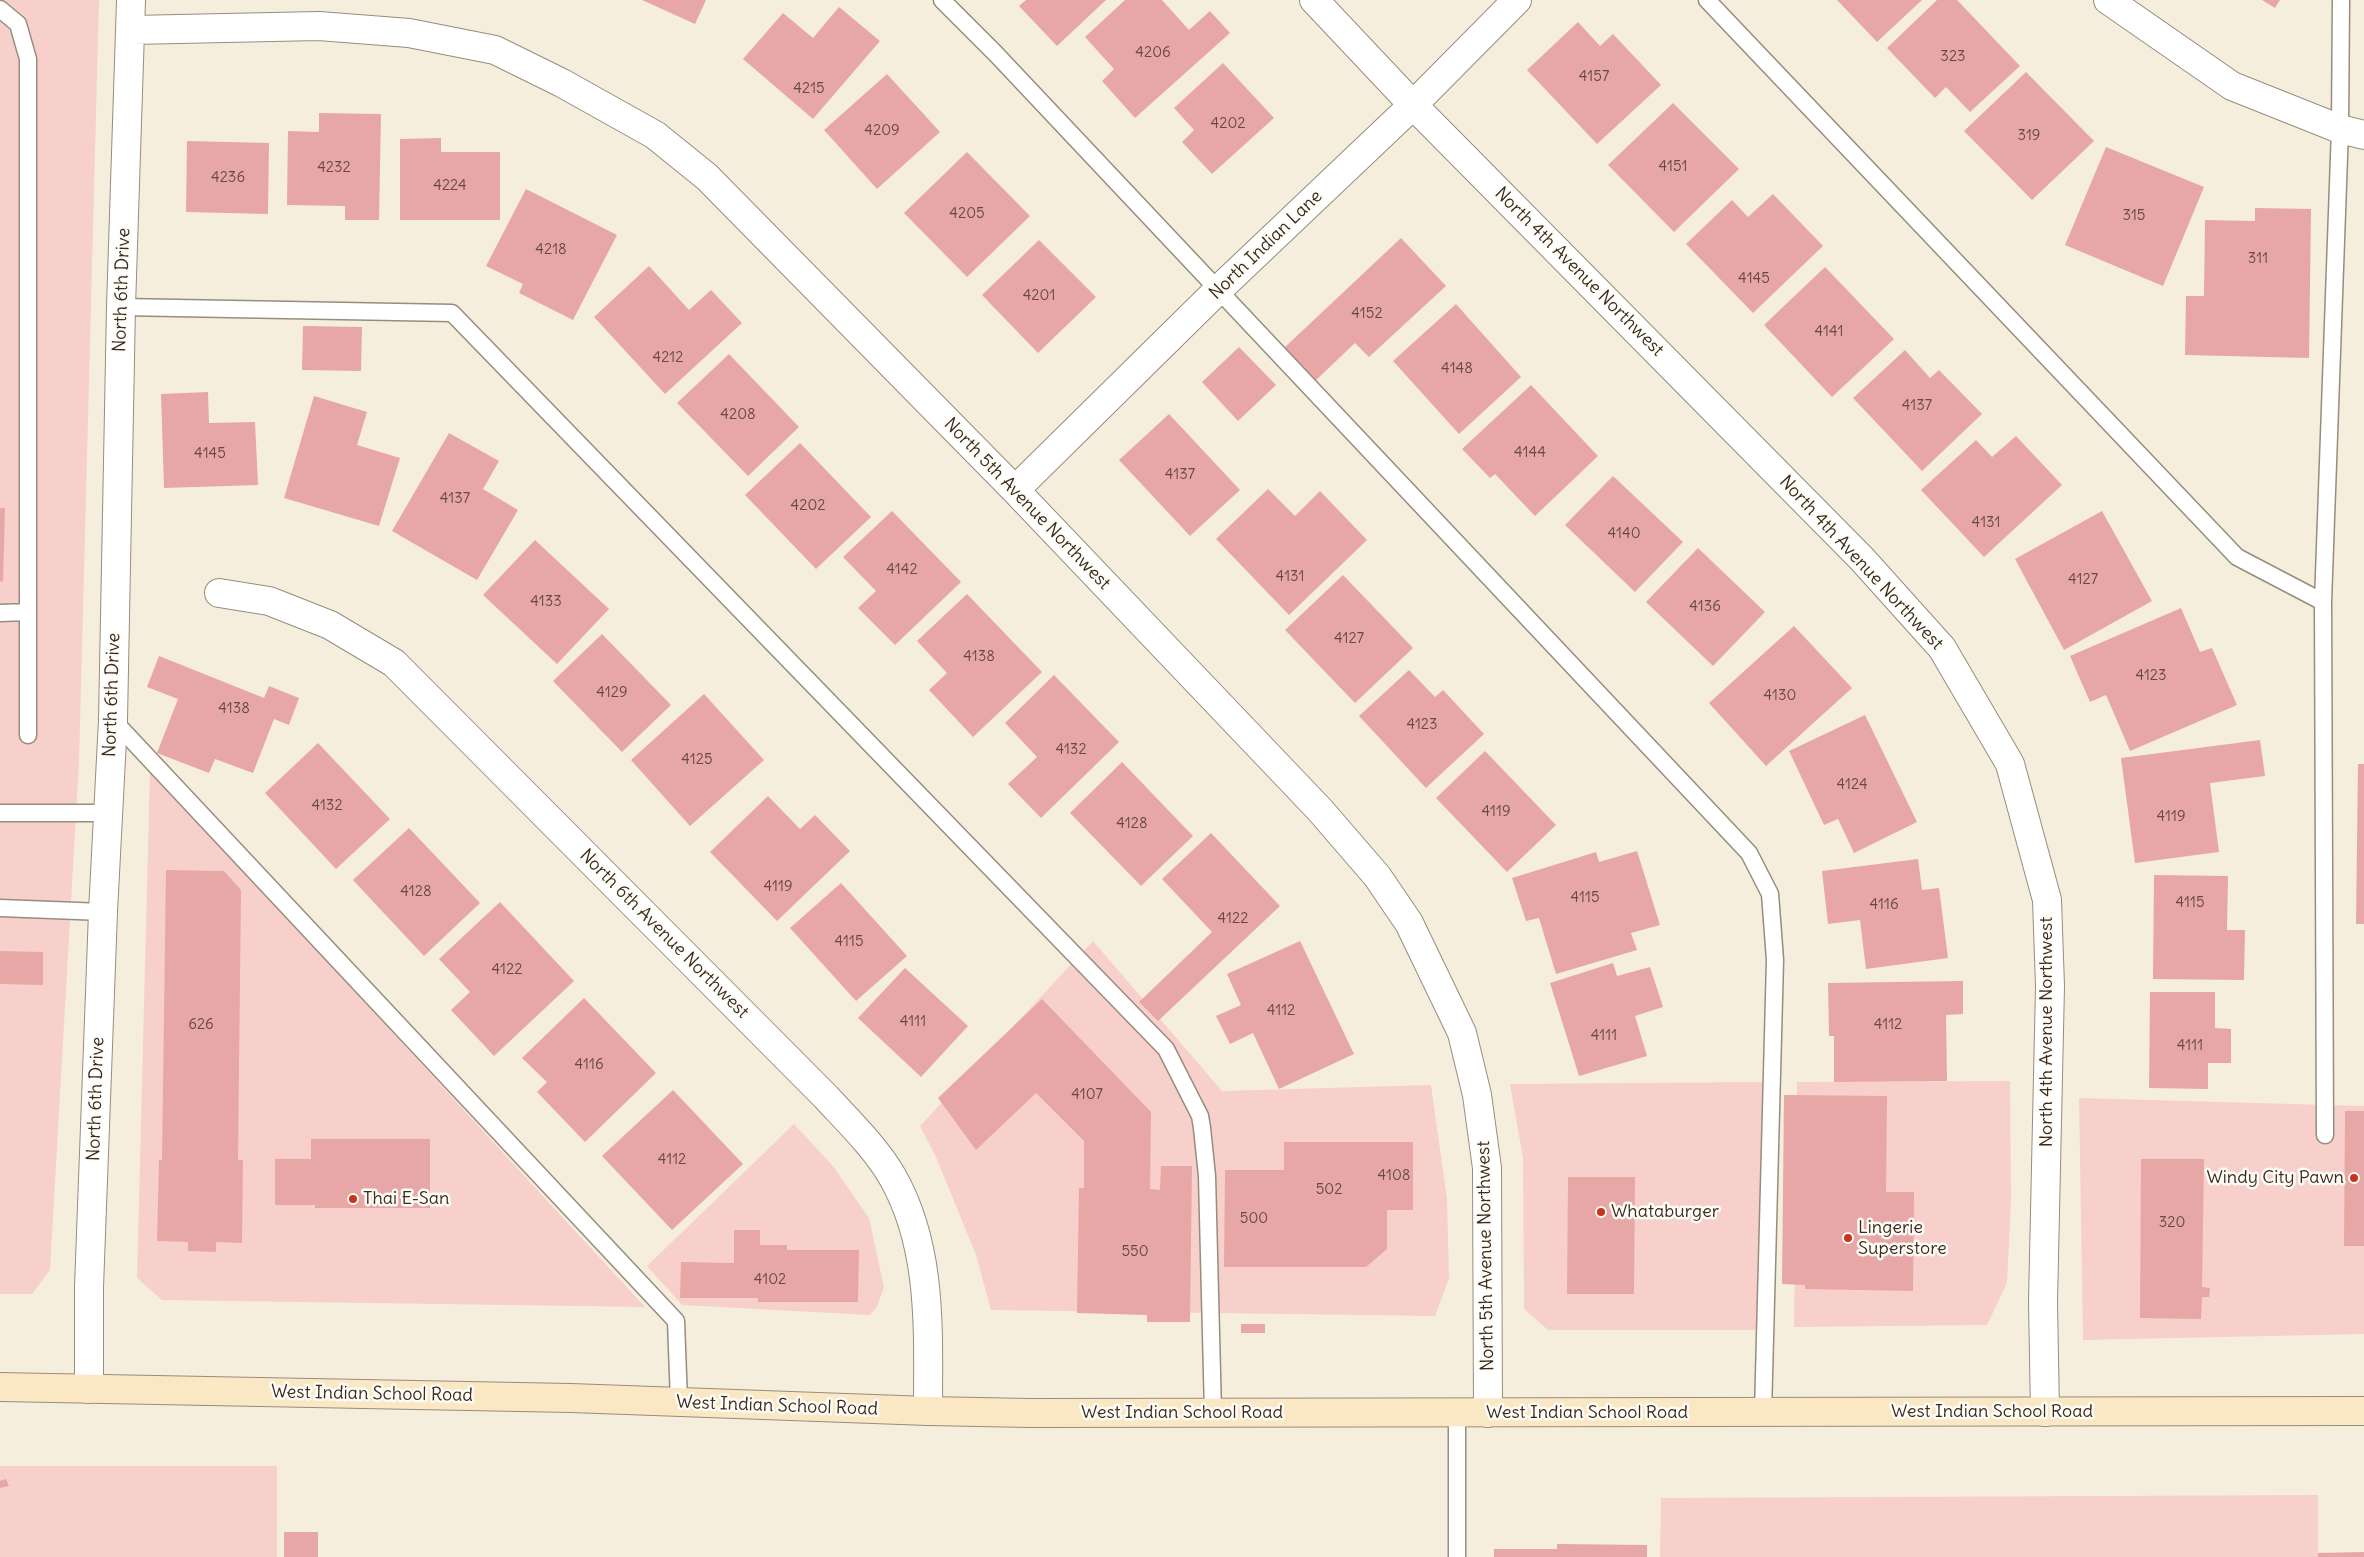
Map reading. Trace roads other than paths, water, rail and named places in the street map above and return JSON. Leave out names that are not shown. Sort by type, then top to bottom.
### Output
[{"type":"main road","name":"West Indian School Road","points":[[0,1386],[561,1398],[928,1411],[1214,1413],[2364,1411]]},
{"type":"street","name":"North 6th Drive","points":[[90,1389],[90,1287],[103,912],[112,720],[121,307],[132,30],[131,0]]},
{"type":"street","name":"North 4th Avenue Northwest","points":[[1314,0],[1413,105],[1862,559],[1942,648],[2010,764],[2048,900],[2050,986],[2044,1293],[2045,1412]]},
{"type":"street","name":"North Indian Lane","points":[[1015,490],[1218,290],[1413,105],[1517,0]]},
{"type":"street","points":[[2108,0],[2232,86],[2352,132]]},
{"type":"street","name":"North 5th Avenue Northwest","points":[[132,30],[319,26],[409,32],[495,50],[562,83],[656,135],[707,177],[1015,490],[1320,810],[1376,876],[1409,923],[1462,1033],[1477,1095],[1487,1168],[1488,1412]]},
{"type":"street","name":"North 6th Avenue Northwest","points":[[219,593],[269,601],[330,625],[394,663],[864,1137],[892,1176],[916,1230],[927,1303],[928,1411]]},
{"type":"lane","points":[[942,0],[995,53],[1750,853],[1770,894],[1775,960],[1763,1412]]},
{"type":"lane","points":[[1707,0],[2237,557],[2323,602]]},
{"type":"lane","points":[[2325,1135],[2323,602],[2352,132],[2340,0]]},
{"type":"lane","points":[[0,9],[18,24],[28,59],[28,735]]},
{"type":"lane","points":[[121,307],[452,312],[1166,1049],[1200,1116],[1202,1128],[1207,1176],[1214,1413]]},
{"type":"lane","points":[[0,613],[28,612]]},
{"type":"lane","points":[[112,720],[676,1321],[678,1402]]},
{"type":"lane","points":[[0,813],[107,813]]},
{"type":"lane","points":[[0,908],[103,912]]},
{"type":"lane","points":[[1457,1412],[1457,1557]]},
{"type":"place","name":"Windy City Pawn","points":[[2354,1178]]},
{"type":"place","name":"Thai E-San","points":[[353,1199]]},
{"type":"place","name":"Whataburger","points":[[1601,1212]]},
{"type":"place","name":"Lingerie Superstore","points":[[1848,1238]]}]
